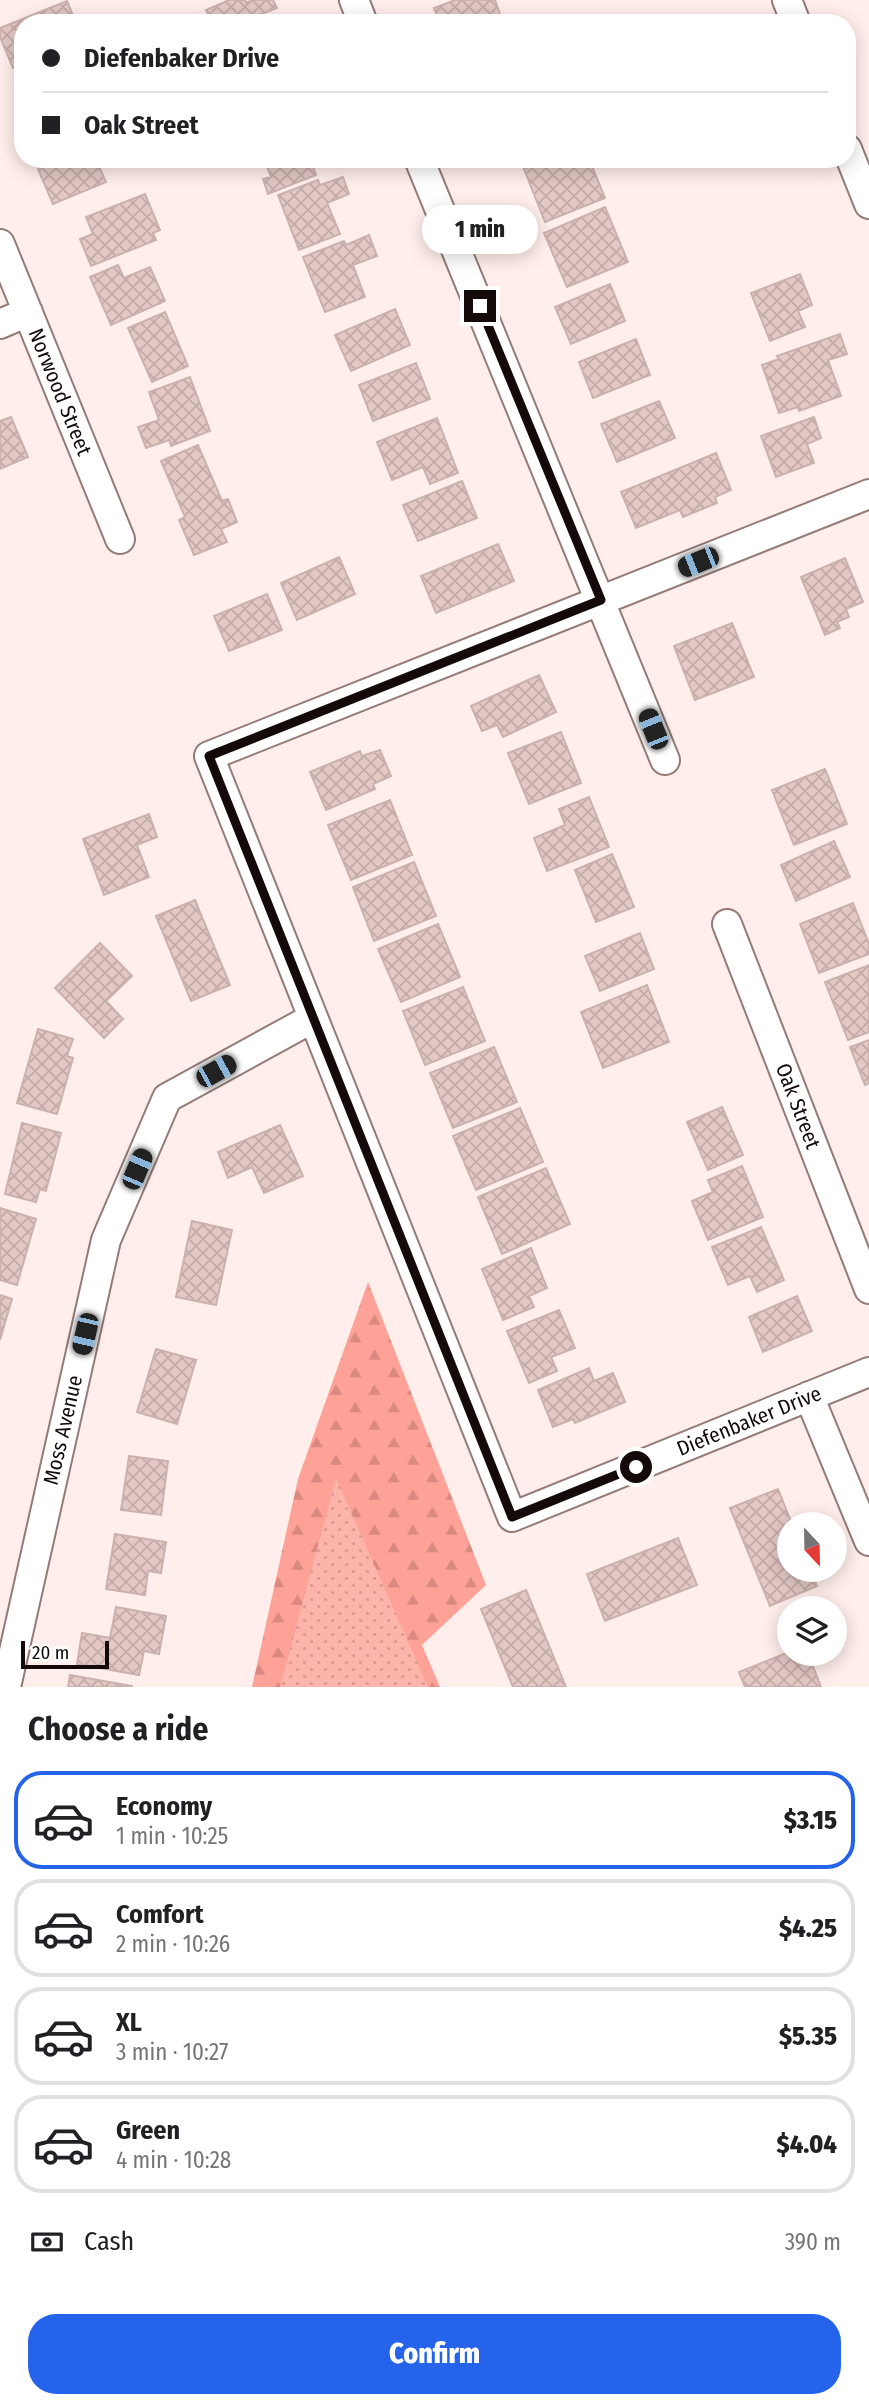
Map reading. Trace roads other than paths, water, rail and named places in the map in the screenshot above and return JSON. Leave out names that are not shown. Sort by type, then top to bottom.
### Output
[{"type":"street","points":[[423,168],[665,760]]},
{"type":"street","points":[[855,168],[869,204]]},
{"type":"street","name":"Norwood Street","points":[[0,244],[120,539]]},
{"type":"street","points":[[0,324],[28,312]]},
{"type":"street","points":[[313,1018],[209,756],[869,494]]},
{"type":"street","name":"Oak Street","points":[[727,924],[869,1289]]},
{"type":"street","name":"Diefenbaker Drive","points":[[313,1018],[512,1517],[869,1372]]},
{"type":"street","name":"Moss Avenue","points":[[6,1687],[106,1240],[167,1098],[313,1018]]},
{"type":"street","points":[[809,1396],[869,1541]]}]
